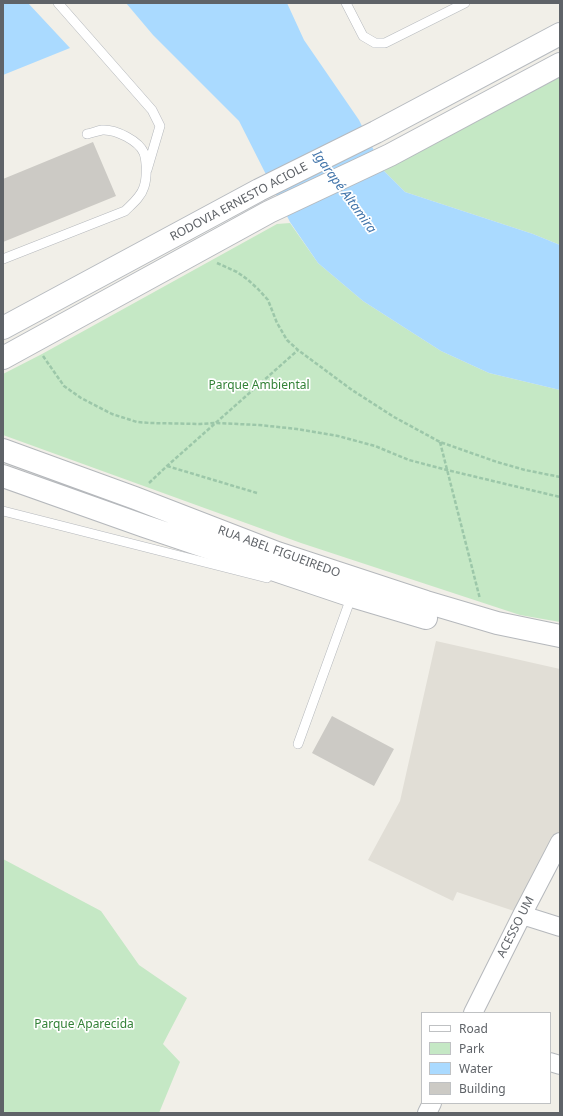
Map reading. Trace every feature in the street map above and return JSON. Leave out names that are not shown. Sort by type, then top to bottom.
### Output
[{"type":"main road","name":"RODOVIA ERNESTO ACIOLE","points":[[3,328],[259,190],[376,132],[560,34]]},
{"type":"main road","name":"RODOVIA ERNESTO ACIOLE","points":[[3,358],[269,212],[390,155],[560,64]]},
{"type":"main road","name":"RUA ABEL FIGUEIREDO","points":[[3,450],[135,498],[277,553],[353,592],[426,602],[497,623],[560,636]]},
{"type":"main road","name":"RUA ABEL FIGUEIREDO","points":[[3,476],[144,526],[491,636],[560,652]]},
{"type":"street","name":"ACESSO UM","points":[[474,1012],[560,842]]},
{"type":"street","points":[[522,915],[560,927]]},
{"type":"street","points":[[427,1113],[432,1104]]},
{"type":"lane","points":[[3,259],[125,211],[136,201],[144,188],[160,126],[152,110],[58,3]]},
{"type":"lane","points":[[346,3],[363,36],[375,43],[385,42],[465,3]]},
{"type":"lane","points":[[87,134],[103,130],[118,132],[132,139],[144,153],[147,172]]},
{"type":"lane","points":[[3,511],[278,581],[353,592],[298,744]]},
{"type":"path","points":[[211,260],[237,272],[258,289],[268,300],[277,323],[287,340],[298,350],[352,390],[382,409],[440,442],[497,462],[560,477]]},
{"type":"path","points":[[135,498],[167,466],[298,350]]},
{"type":"path","points":[[42,354],[64,386],[81,398],[112,414],[137,422],[200,424],[216,423],[297,429],[338,436],[375,446],[409,460],[560,497]]},
{"type":"path","points":[[440,442],[485,619]]},
{"type":"path","points":[[167,466],[257,494]]},
{"type":"shaded area","points":[[436,641],[560,669],[560,831],[554,845],[514,911],[457,892],[453,901],[368,860],[400,801]]},
{"type":"green space","points":[[560,77],[560,245],[533,234],[405,192],[384,171],[395,163]]},
{"type":"green space","name":"Parque Ambiental","points":[[290,223],[318,263],[363,301],[441,351],[489,373],[560,390],[560,622],[520,615],[301,543],[3,435],[3,374],[277,224]]},
{"type":"green space","name":"Parque Aparecida","points":[[3,859],[101,911],[139,965],[187,998],[163,1044],[180,1062],[159,1113],[3,1113]]},
{"type":"water","points":[[3,3],[28,3],[70,48],[3,75]]},
{"type":"water","name":"Igarapé Altamira","points":[[126,3],[287,3],[304,40],[359,120],[384,171],[405,192],[533,234],[560,245],[560,390],[489,373],[441,351],[363,301],[318,263],[290,222],[239,121],[153,35]]},
{"type":"building","points":[[93,142],[116,196],[3,242],[3,179]]},
{"type":"building","points":[[332,716],[394,749],[374,786],[312,753]]}]
